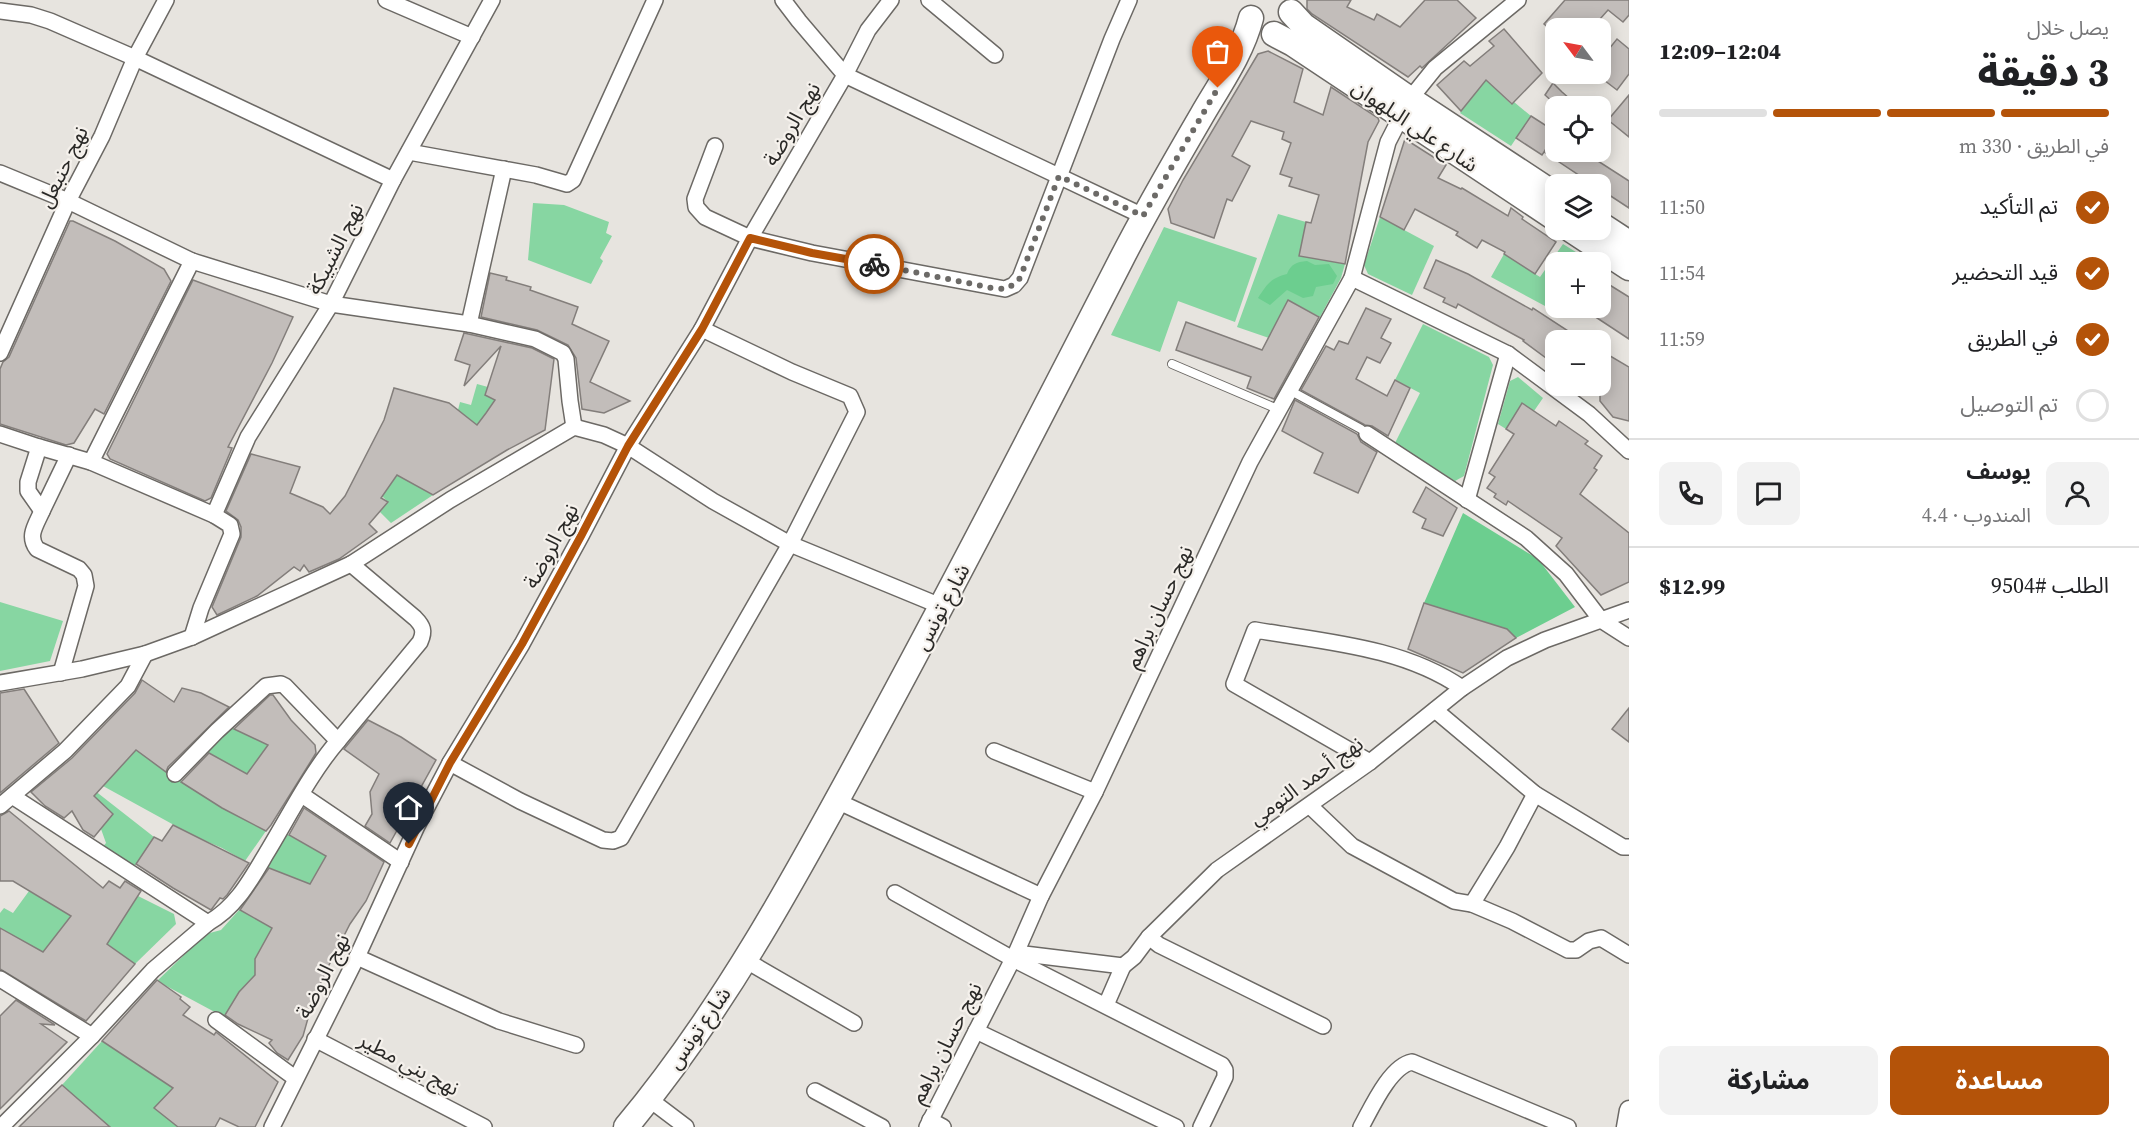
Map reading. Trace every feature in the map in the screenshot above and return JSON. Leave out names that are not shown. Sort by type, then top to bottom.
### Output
[{"type":"main road","name":"شارع علي البلهوان","points":[[1290,4],[1304,25],[1405,108],[1545,211]]},
{"type":"main road","name":"شارع تونس","points":[[1229,70],[1254,43],[1285,29],[1289,24],[1290,4]]},
{"type":"main road","name":"شارع علي البلهوان","points":[[1250,7],[1261,32],[1272,34],[1293,44],[1545,189]]},
{"type":"main road","name":"شارع تونس","points":[[626,1127],[649,1099],[745,960],[837,801],[943,607],[1143,216],[1229,70],[1247,34],[1250,7]]},
{"type":"main road","points":[[1611,231],[1629,243]]},
{"type":"main road","points":[[1586,240],[1629,268]]},
{"type":"street","name":"نهج حنبعل","points":[[0,354],[68,201],[102,136],[135,58],[166,0]]},
{"type":"street","points":[[386,0],[472,37]]},
{"type":"street","name":"نهج الشبيكة","points":[[214,515],[248,437],[331,304],[393,180],[492,0]]},
{"type":"street","points":[[409,152],[536,175],[567,184],[573,180],[655,0]]},
{"type":"street","points":[[783,0],[845,75],[1143,216]]},
{"type":"street","name":"نهج الروضة","points":[[272,1127],[357,957],[417,826],[450,763],[522,644],[628,446],[702,329],[750,238],[845,75],[868,30],[891,0]]},
{"type":"street","points":[[928,0],[995,55]]},
{"type":"street","points":[[715,146],[695,199],[696,207],[705,217],[750,238],[812,253],[1005,289],[1014,285],[1020,278],[1129,0]]},
{"type":"street","name":"نهج حسان براهم","points":[[933,1125],[976,1031],[1015,956],[1041,896],[1095,792],[1250,462],[1352,278],[1379,170],[1388,142],[1405,108],[1435,68],[1518,0]]},
{"type":"street","points":[[0,11],[31,15],[50,21],[135,58],[393,180]]},
{"type":"street","points":[[469,324],[504,169]]},
{"type":"street","points":[[0,173],[68,201],[192,261],[331,304],[469,324],[535,339],[563,353],[567,363],[574,427]]},
{"type":"street","points":[[91,462],[192,261]]},
{"type":"street","points":[[1352,278],[1508,354],[1589,414],[1629,451]]},
{"type":"street","points":[[450,763],[520,801],[603,840],[613,841],[621,838],[790,544],[857,412],[850,396],[792,372],[702,329]]},
{"type":"street","points":[[1467,500],[1508,354]]},
{"type":"street","points":[[0,683],[61,673],[145,654],[192,637],[351,564],[450,500],[574,427],[604,435],[628,446],[713,501],[790,544],[943,607]]},
{"type":"street","points":[[0,434],[91,462],[214,515],[230,525],[232,534],[201,608],[192,637]]},
{"type":"street","points":[[1367,434],[1526,538],[1566,574],[1601,621],[1629,638]]},
{"type":"street","points":[[39,447],[28,482],[28,491],[42,511]]},
{"type":"street","points":[[61,673],[86,586],[84,575],[79,569],[37,549],[33,544],[32,534],[69,455]]},
{"type":"street","points":[[1,1127],[92,1036],[153,970],[208,923],[222,915],[238,899],[338,741],[420,642],[424,634],[422,625],[351,564]]},
{"type":"street","name":"نهج أحمد التومي","points":[[1106,1005],[1123,966],[1217,870],[1310,806],[1370,762],[1462,688],[1508,658],[1545,640],[1629,610]]},
{"type":"street","points":[[1370,762],[1234,684],[1255,630],[1372,650],[1442,674],[1462,688]]},
{"type":"street","points":[[145,654],[128,686],[65,751],[6,801],[208,923]]},
{"type":"street","points":[[175,774],[217,730],[266,686],[281,684],[285,686],[338,741]]},
{"type":"street","points":[[1434,710],[1536,794],[1623,847],[1629,848]]},
{"type":"street","points":[[994,751],[1095,792]]},
{"type":"street","points":[[1472,904],[1536,794]]},
{"type":"street","points":[[302,795],[401,862]]},
{"type":"street","points":[[837,801],[1041,896]]},
{"type":"street","points":[[1310,806],[1352,846],[1454,902],[1472,904],[1512,921],[1568,950],[1576,950],[1589,941],[1601,938],[1629,955]]},
{"type":"street","points":[[895,892],[1219,1063],[1224,1067],[1225,1077],[1201,1127]]},
{"type":"street","points":[[1149,937],[1159,945],[1323,1026]]},
{"type":"street","points":[[1015,956],[1123,966]]},
{"type":"street","points":[[357,957],[499,1021],[576,1045]]},
{"type":"street","points":[[745,960],[854,1023]]},
{"type":"street","points":[[0,979],[92,1036]]},
{"type":"street","points":[[216,1020],[295,1078]]},
{"type":"street","points":[[976,1031],[1176,1127]]},
{"type":"street","name":"نهج بني مطير","points":[[315,1039],[484,1127]]},
{"type":"street","points":[[1361,1127],[1388,1082],[1399,1068],[1405,1063],[1412,1062],[1568,1127]]},
{"type":"street","points":[[815,1091],[882,1127]]},
{"type":"street","points":[[649,1099],[686,1127]]},
{"type":"street","points":[[1626,1127],[1629,1110]]},
{"type":"lane","points":[[1172,364],[1280,410]]},
{"type":"lane","points":[[1291,391],[1367,434]]},
{"type":"green space","points":[[1486,80],[1511,104],[1514,102],[1531,116],[1511,146],[1460,113]]},
{"type":"green space","points":[[533,203],[564,205],[609,222],[606,233],[612,236],[600,258],[603,261],[591,284],[528,260]]},
{"type":"green space","points":[[1278,214],[1306,222],[1300,256],[1345,264],[1341,278],[1320,317],[1288,300],[1269,338],[1237,327]]},
{"type":"green space","points":[[1380,217],[1434,246],[1412,295],[1368,274],[1364,265]]},
{"type":"green space","points":[[1164,227],[1257,258],[1235,322],[1178,301],[1160,352],[1111,335]]},
{"type":"green space","points":[[1563,244],[1576,252],[1557,252]]},
{"type":"green space","points":[[1504,254],[1540,277],[1545,270],[1545,306],[1491,277]]},
{"type":"green space","points":[[1307,261],[1315,265],[1329,264],[1337,276],[1333,284],[1316,287],[1313,296],[1303,298],[1287,290],[1270,305],[1258,298],[1267,285],[1287,274],[1294,264]]},
{"type":"green space","points":[[1423,324],[1489,357],[1493,365],[1464,476],[1455,481],[1395,443],[1420,393],[1395,380]]},
{"type":"green space","points":[[1518,377],[1543,398],[1534,411],[1522,404],[1506,429],[1498,424],[1510,381]]},
{"type":"green space","points":[[477,384],[488,387],[485,395],[495,400],[482,418],[486,432],[458,410],[460,402],[471,405]]},
{"type":"green space","points":[[397,475],[433,495],[391,523],[380,512],[388,502],[382,496]]},
{"type":"green space","points":[[1463,513],[1538,559],[1575,607],[1516,638],[1507,629],[1424,603]]},
{"type":"green space","points":[[0,602],[63,621],[50,661],[0,671]]},
{"type":"green space","points":[[231,727],[268,745],[247,774],[207,752]]},
{"type":"green space","points":[[136,750],[222,808],[266,831],[245,861],[103,786]]},
{"type":"green space","points":[[85,783],[154,837],[134,867],[101,849],[106,843],[101,829],[113,814],[81,784]]},
{"type":"green space","points":[[283,832],[326,856],[312,880],[320,885],[308,902],[291,877],[266,867]]},
{"type":"green space","points":[[29,891],[71,916],[17,985],[3,973],[22,941],[0,928],[0,913],[4,908],[13,913]]},
{"type":"green space","points":[[138,896],[174,914],[176,924],[135,964],[107,944]]},
{"type":"green space","points":[[240,909],[272,928],[255,959],[255,975],[239,992],[224,1017],[157,981],[206,934],[221,930]]},
{"type":"green space","points":[[102,1041],[173,1088],[178,1127],[109,1127],[62,1085]]},
{"type":"building","points":[[1307,0],[1351,0],[1347,7],[1374,20],[1377,14],[1400,27],[1425,0],[1457,0],[1476,18],[1422,68],[1420,66],[1408,77],[1312,14],[1307,9]]},
{"type":"building","points":[[1565,0],[1629,0],[1629,15],[1623,22],[1608,10],[1601,18],[1549,18]]},
{"type":"building","points":[[1504,29],[1542,73],[1512,104],[1486,80],[1461,111],[1437,85],[1464,61],[1470,66],[1494,46],[1489,41]]},
{"type":"building","points":[[1617,39],[1629,49],[1629,74],[1617,90],[1609,84],[1611,84],[1611,46]]},
{"type":"building","points":[[1268,51],[1303,69],[1294,102],[1323,115],[1331,87],[1378,118],[1379,121],[1368,142],[1345,264],[1299,256],[1306,222],[1311,223],[1319,195],[1289,186],[1292,178],[1280,174],[1291,143],[1282,139],[1284,132],[1251,121],[1232,156],[1250,166],[1232,201],[1227,199],[1214,238],[1171,223],[1168,209],[1183,180],[1258,54]]},
{"type":"building","points":[[1554,84],[1567,96],[1546,96]]},
{"type":"building","points":[[1629,95],[1629,137],[1611,122],[1611,116]]},
{"type":"building","points":[[1531,116],[1545,125],[1545,150],[1542,155],[1516,138]]},
{"type":"building","points":[[1405,139],[1446,165],[1438,178],[1462,188],[1508,216],[1511,208],[1523,217],[1522,219],[1545,235],[1545,240],[1556,242],[1549,252],[1545,252],[1545,259],[1535,274],[1504,254],[1505,252],[1482,240],[1477,248],[1456,235],[1458,232],[1415,209],[1404,230],[1380,217]]},
{"type":"building","points":[[1559,162],[1600,162],[1629,181],[1629,208],[1611,196],[1611,174],[1577,174]]},
{"type":"building","points":[[70,221],[115,241],[164,269],[171,281],[104,414],[95,409],[74,443],[66,445],[0,424],[0,369],[9,357]]},
{"type":"building","points":[[1436,260],[1468,274],[1532,310],[1533,308],[1545,318],[1567,330],[1545,330],[1545,357],[1524,340],[1458,304],[1456,308],[1443,302],[1445,298],[1424,288]]},
{"type":"building","points":[[490,273],[507,277],[506,280],[531,287],[530,290],[578,307],[572,324],[609,341],[590,382],[630,401],[604,413],[582,409],[576,358],[568,345],[537,330],[481,317]]},
{"type":"building","points":[[193,280],[293,317],[228,447],[232,448],[211,498],[205,501],[110,459],[107,454]]},
{"type":"building","points":[[1611,286],[1629,297],[1629,339],[1597,318],[1611,318]]},
{"type":"building","points":[[1288,300],[1319,317],[1274,399],[1247,388],[1251,377],[1176,350],[1186,322],[1262,350]]},
{"type":"building","points":[[1366,308],[1391,319],[1381,338],[1391,343],[1380,363],[1367,357],[1356,379],[1387,396],[1395,380],[1410,388],[1388,436],[1301,390],[1326,346],[1334,350],[1339,341],[1348,344]]},
{"type":"building","points":[[464,333],[532,348],[554,359],[545,430],[433,495],[397,475],[381,498],[388,502],[369,524],[377,532],[339,559],[309,572],[304,565],[300,571],[294,567],[257,596],[217,615],[212,607],[241,537],[238,520],[226,511],[251,454],[300,467],[290,493],[323,507],[330,514],[345,496],[384,420],[394,388],[449,403],[477,425],[486,413],[495,400],[485,395],[501,346],[464,386],[470,365],[455,360]]},
{"type":"building","points":[[1611,356],[1629,367],[1629,421],[1613,417],[1600,401],[1600,396],[1611,396]]},
{"type":"building","points":[[1295,400],[1357,434],[1361,442],[1377,452],[1358,493],[1314,473],[1323,453],[1282,431]]},
{"type":"building","points":[[1522,403],[1556,426],[1559,421],[1588,441],[1585,444],[1602,456],[1594,468],[1597,470],[1580,494],[1629,533],[1629,582],[1601,595],[1556,546],[1562,538],[1508,501],[1506,505],[1494,497],[1496,494],[1487,488],[1495,477],[1489,473],[1514,434],[1506,429]]},
{"type":"building","points":[[1426,487],[1457,508],[1443,536],[1422,528],[1426,519],[1413,512]]},
{"type":"building","points":[[1424,603],[1507,629],[1516,638],[1463,673],[1408,649]]},
{"type":"building","points":[[142,680],[174,702],[182,688],[201,693],[229,707],[168,767],[166,772],[136,750],[94,796],[113,814],[94,837],[83,830],[72,811],[64,818],[45,806],[31,792],[72,758],[135,693]]},
{"type":"building","points":[[24,689],[59,743],[0,793],[0,693]]},
{"type":"building","points":[[270,695],[273,695],[291,720],[315,745],[316,753],[266,831],[222,808],[181,782],[209,753],[247,774],[268,745],[234,729]]},
{"type":"building","points":[[1629,708],[1629,742],[1612,729]]},
{"type":"building","points":[[368,720],[401,737],[436,760],[390,843],[365,826],[372,814],[370,792],[379,774],[344,749]]},
{"type":"building","points":[[304,808],[384,862],[366,901],[350,924],[326,971],[312,1004],[303,1036],[288,1060],[277,1053],[269,1043],[272,1040],[238,1024],[225,1015],[239,992],[255,975],[255,959],[272,928],[240,910],[269,868],[310,884],[326,856],[289,835]]},
{"type":"building","points":[[9,811],[103,888],[109,881],[120,888],[125,881],[141,891],[107,944],[135,964],[86,1021],[0,969],[0,928],[43,952],[71,916],[13,881],[0,881],[0,816]]},
{"type":"building","points":[[173,825],[249,863],[227,895],[223,899],[220,898],[211,910],[136,864],[154,837],[162,841]]},
{"type":"building","points":[[157,980],[181,997],[180,999],[190,1007],[183,1015],[214,1035],[216,1032],[278,1082],[255,1127],[239,1127],[220,1118],[215,1127],[178,1127],[154,1108],[173,1088],[102,1041]]},
{"type":"building","points":[[16,1000],[55,1025],[41,1024],[67,1042],[0,1109],[0,1016]]},
{"type":"building","points":[[62,1085],[110,1127],[19,1127]]},
{"type":"way so far","points":[[874,264],[997,289],[1005,289],[1014,285],[1020,278],[1059,176],[1143,216],[1218,88]]},
{"type":"route","points":[[409,844],[450,763],[522,644],[628,446],[702,329],[750,238],[812,253],[874,264]]}]
